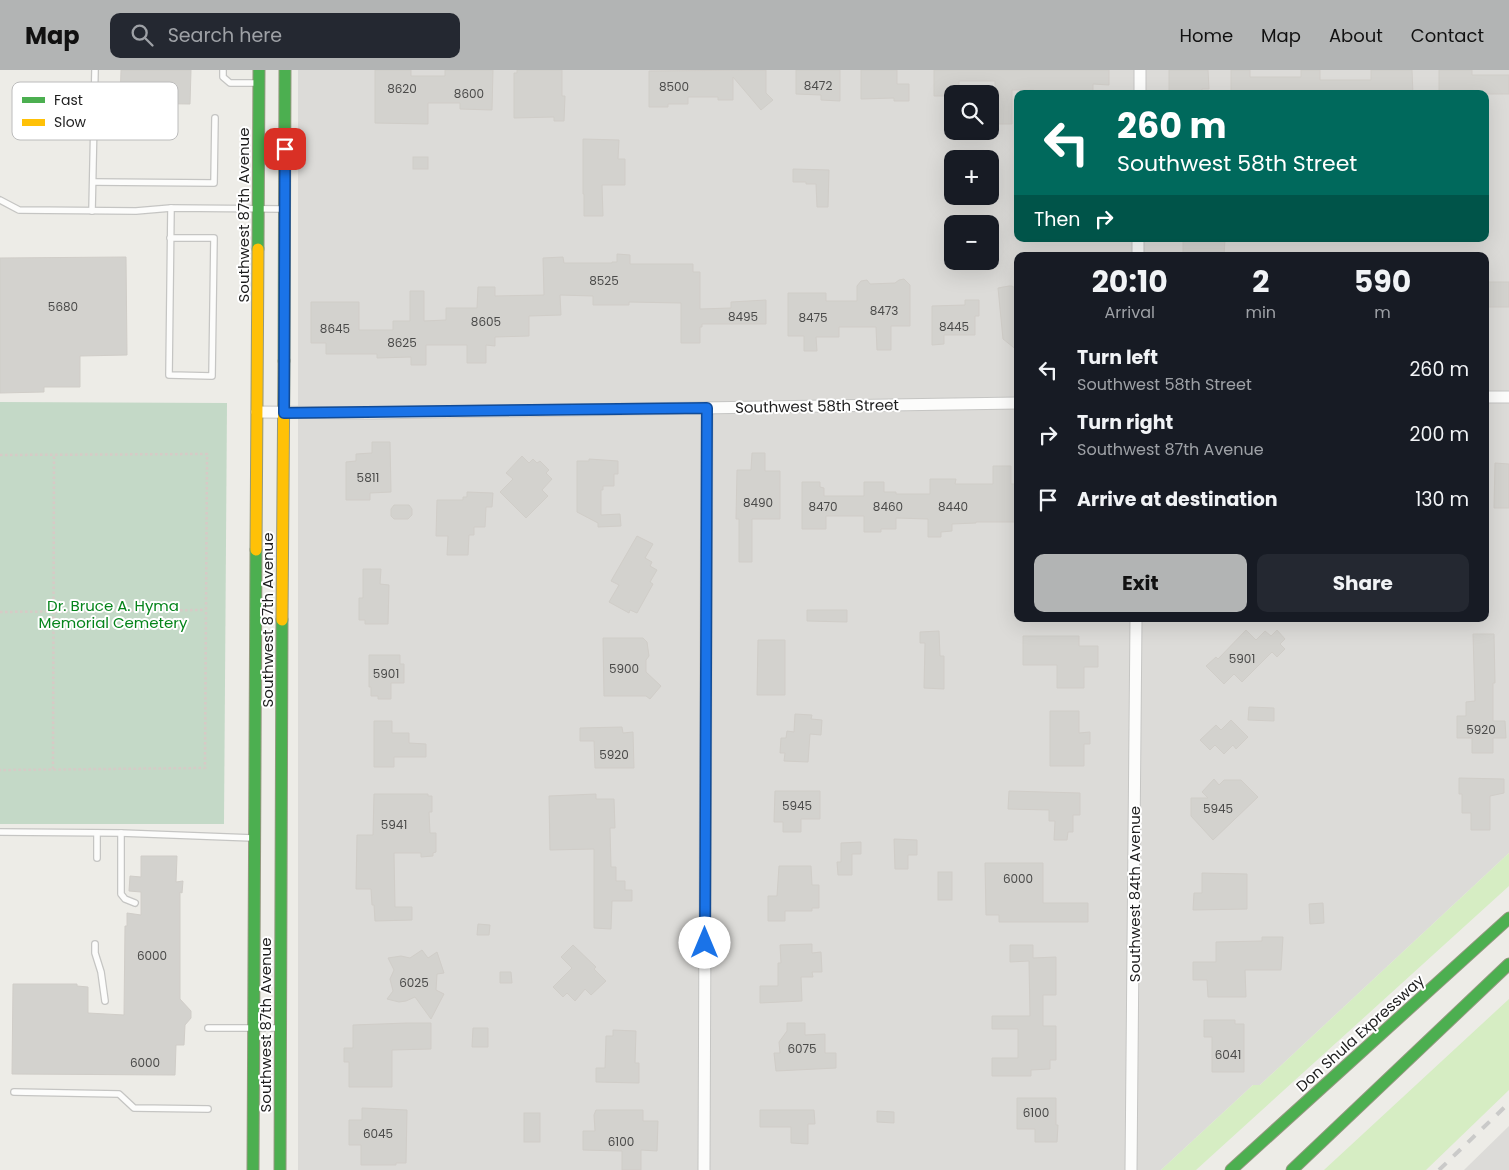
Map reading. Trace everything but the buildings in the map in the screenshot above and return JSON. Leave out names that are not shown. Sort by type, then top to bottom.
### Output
[{"type":"main road","name":"Southwest 87th Avenue","points":[[252,1170],[254,1028],[267,970],[268,838],[269,629],[257,412],[259,70]]},
{"type":"main road","name":"Southwest 87th Avenue","points":[[280,1170],[280,1028],[267,970],[268,772],[269,629],[284,413],[286,70]]},
{"type":"main road","name":"Don Shula Expressway","points":[[1231,1170],[1509,918]]},
{"type":"main road","points":[[1292,1170],[1509,964]]},
{"type":"street","points":[[1140,70],[1140,90]]},
{"type":"street","points":[[1489,397],[1509,397]]},
{"type":"street","name":"Southwest 58th Street","points":[[257,412],[1014,403]]},
{"type":"street","points":[[704,1170],[707,408]]},
{"type":"street","name":"Southwest 84th Avenue","points":[[1131,1170],[1136,622]]},
{"type":"lane","points":[[223,70],[224,77],[230,83],[259,83]]},
{"type":"lane","points":[[93,182],[214,183],[215,118]]},
{"type":"lane","points":[[92,211],[94,140]]},
{"type":"lane","points":[[0,200],[19,210],[284,209]]},
{"type":"lane","points":[[170,208],[169,375],[212,376],[214,238],[170,238]]},
{"type":"lane","points":[[0,832],[121,833],[268,838]]},
{"type":"lane","points":[[97,833],[97,858]]},
{"type":"lane","points":[[121,833],[121,894],[134,903]]},
{"type":"lane","points":[[95,944],[95,953],[101,972],[105,1000]]},
{"type":"lane","points":[[208,1028],[280,1028]]},
{"type":"lane","points":[[14,1092],[119,1094],[134,1108],[208,1109]]},
{"type":"path","points":[[0,455],[207,454],[205,768],[0,770]]},
{"type":"path","points":[[53,769],[54,455]]},
{"type":"path","points":[[0,612],[206,610]]},
{"type":"shaded area","points":[[298,70],[1509,70],[1509,853],[1260,1085],[1253,1085],[1161,1170],[298,1170]]},
{"type":"shaded area","points":[[1509,1126],[1509,1170],[1464,1170]]},
{"type":"green space","name":"Dr. Bruce A. Hyma Memorial Cemetery","points":[[0,402],[227,403],[224,824],[0,824]]},
{"type":"green space","points":[[1509,853],[1509,886],[1196,1170],[1161,1170],[1253,1085],[1260,1085]]},
{"type":"green space","points":[[1509,999],[1509,1090],[1426,1170],[1324,1170]]},
{"type":"railway","points":[[1439,1170],[1509,1103]]},
{"type":"traffic: fast","points":[[258,249],[259,70]]},
{"type":"traffic: fast","points":[[284,361],[285,70]]},
{"type":"traffic: fast","points":[[253,1170],[256,550]]},
{"type":"traffic: fast","points":[[280,1170],[282,620]]},
{"type":"traffic: fast","points":[[1231,1170],[1509,918]]},
{"type":"traffic: fast","points":[[1292,1170],[1509,964]]},
{"type":"traffic: slow","points":[[256,550],[258,249]]},
{"type":"traffic: slow","points":[[282,620],[284,361]]},
{"type":"route","points":[[285,149],[284,413],[707,408],[705,943]]}]
